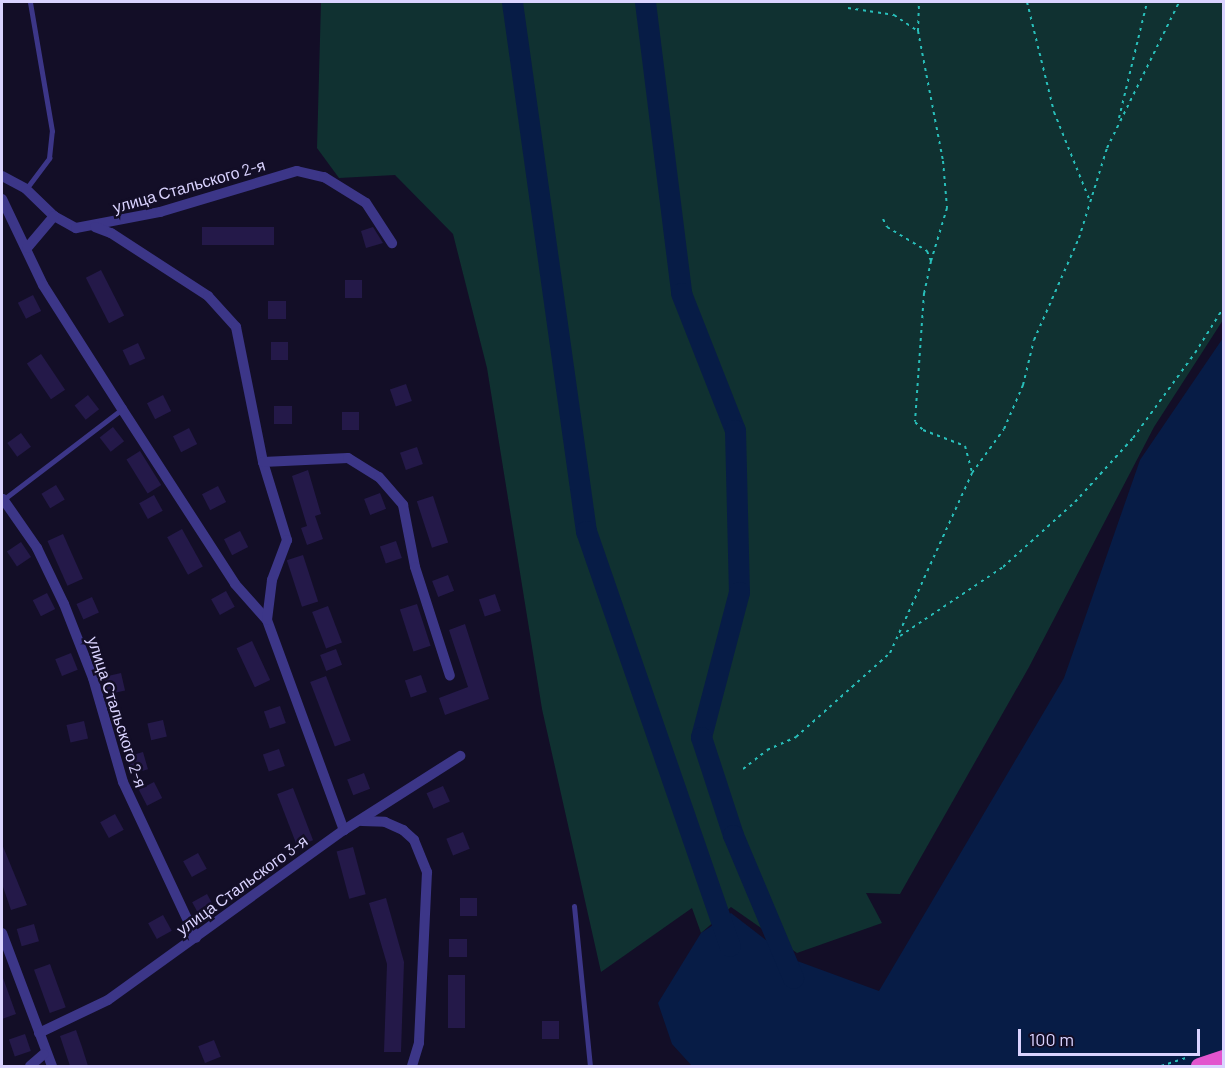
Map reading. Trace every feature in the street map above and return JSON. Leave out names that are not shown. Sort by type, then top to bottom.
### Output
[{"type":"highway","points":[[1199,1066],[1224,1058]]},
{"type":"street","name":"улица Стальского 2-я","points":[[96,227],[297,171],[324,177],[366,203],[392,243]]},
{"type":"street","points":[[2,176],[26,189],[54,216],[76,228],[96,227]]},
{"type":"street","name":"улица Стальского 2-я","points":[[2,199],[44,285],[122,409],[235,584],[267,620],[344,830]]},
{"type":"street","points":[[27,248],[54,216]]},
{"type":"street","name":"улица Стальского 2-я","points":[[96,227],[111,233],[208,296],[236,327],[263,462],[287,540],[272,580],[267,620]]},
{"type":"street","points":[[263,462],[348,458],[385,484],[403,505],[415,567],[450,676]]},
{"type":"street","name":"улица Стальского 2-я","points":[[2,500],[37,548],[64,604],[93,678],[123,782],[196,938]]},
{"type":"street","name":"улица Стальского 3-я","points":[[39,1033],[108,1000],[344,830],[460,756]]},
{"type":"street","points":[[362,820],[385,822],[403,830],[414,840],[427,872],[419,1043],[412,1066]]},
{"type":"street","points":[[2,933],[39,1033],[44,1054],[52,1066]]},
{"type":"street","points":[[30,1066],[44,1054]]},
{"type":"lane","points":[[26,189],[49,158],[52,131],[30,2]]},
{"type":"lane","points":[[2,500],[122,409]]},
{"type":"lane","points":[[574,906],[590,1066]]},
{"type":"path","points":[[919,2],[918,31],[943,161],[947,208],[924,292],[915,422],[923,430],[965,446],[972,473]]},
{"type":"path","points":[[1027,2],[1054,112],[1090,202]]},
{"type":"path","points":[[744,769],[767,750],[796,737],[847,694],[890,653],[972,473],[1004,429],[1023,385],[1034,340],[1079,238],[1118,123],[1147,2]]},
{"type":"path","points":[[1118,123],[1136,95],[1179,2]]},
{"type":"path","points":[[848,8],[894,15],[918,31]]},
{"type":"path","points":[[883,219],[887,227],[927,251],[931,261]]},
{"type":"path","points":[[898,637],[1003,567],[1075,502],[1133,438],[1195,353],[1224,307]]},
{"type":"green space","points":[[321,2],[1223,2],[1223,320],[1154,427],[1029,667],[900,894],[866,893],[882,923],[797,953],[731,907],[701,933],[692,908],[601,972],[542,709],[487,368],[453,234],[395,175],[339,178],[317,148]]},
{"type":"water","points":[[1223,338],[1223,1066],[692,1066],[672,1044],[658,1003],[701,933],[731,913],[789,958],[879,991],[1064,678],[1140,460]]},
{"type":"building","points":[[202,227],[274,227],[274,245],[202,245]]},
{"type":"building","points":[[373,227],[383,243],[366,248],[361,231]]},
{"type":"building","points":[[101,270],[124,315],[109,323],[86,278]]},
{"type":"building","points":[[345,280],[362,280],[362,298],[345,298]]},
{"type":"building","points":[[33,295],[41,311],[26,319],[18,303]]},
{"type":"building","points":[[268,301],[286,301],[286,319],[268,319]]},
{"type":"building","points":[[271,342],[288,342],[288,360],[271,360]]},
{"type":"building","points":[[138,343],[145,358],[130,366],[123,350]]},
{"type":"building","points":[[41,354],[65,390],[51,399],[27,364]]},
{"type":"building","points":[[406,384],[412,401],[396,407],[390,390]]},
{"type":"building","points":[[88,395],[99,409],[86,420],[75,405]]},
{"type":"building","points":[[163,395],[171,411],[155,419],[147,403]]},
{"type":"building","points":[[274,406],[292,406],[292,424],[274,424]]},
{"type":"building","points":[[342,412],[359,412],[359,430],[342,430]]},
{"type":"building","points":[[113,427],[124,441],[111,452],[100,437]]},
{"type":"building","points":[[189,428],[197,444],[181,452],[173,436]]},
{"type":"building","points":[[21,433],[31,447],[17,457],[7,443]]},
{"type":"building","points":[[417,447],[423,464],[406,470],[400,453]]},
{"type":"building","points":[[140,451],[161,485],[148,493],[126,459]]},
{"type":"building","points":[[308,470],[321,514],[315,516],[323,539],[307,545],[301,528],[307,526],[292,476]]},
{"type":"building","points":[[56,485],[65,500],[50,508],[41,494]]},
{"type":"building","points":[[218,486],[226,502],[210,510],[202,494]]},
{"type":"building","points":[[380,493],[386,509],[370,515],[364,499]]},
{"type":"building","points":[[154,495],[163,511],[148,519],[139,503]]},
{"type":"building","points":[[433,496],[448,543],[432,548],[417,501]]},
{"type":"building","points":[[182,529],[203,567],[188,575],[167,537]]},
{"type":"building","points":[[240,531],[248,547],[232,555],[224,539]]},
{"type":"building","points":[[63,534],[83,579],[67,586],[47,541]]},
{"type":"building","points":[[396,541],[402,558],[386,564],[380,547]]},
{"type":"building","points":[[21,542],[31,557],[17,566],[7,552]]},
{"type":"building","points":[[303,555],[318,602],[302,607],[287,560]]},
{"type":"building","points":[[448,575],[454,591],[438,597],[432,581]]},
{"type":"building","points":[[226,591],[235,607],[220,615],[211,599]]},
{"type":"building","points":[[47,593],[55,609],[41,616],[33,600]]},
{"type":"building","points":[[495,594],[501,611],[485,617],[479,600]]},
{"type":"building","points":[[92,597],[99,613],[83,619],[76,604]]},
{"type":"building","points":[[417,604],[431,646],[413,651],[400,610]]},
{"type":"building","points":[[328,606],[342,642],[326,649],[312,612]]},
{"type":"building","points":[[465,624],[489,699],[445,715],[439,698],[468,687],[449,630]]},
{"type":"building","points":[[252,641],[270,680],[255,687],[237,648]]},
{"type":"building","points":[[336,649],[342,665],[326,671],[320,655]]},
{"type":"building","points":[[71,653],[78,670],[62,676],[55,659]]},
{"type":"building","points":[[121,673],[125,691],[108,695],[103,677]]},
{"type":"building","points":[[421,675],[427,692],[411,698],[405,681]]},
{"type":"building","points":[[326,676],[351,740],[335,747],[310,682]]},
{"type":"building","points":[[280,706],[286,723],[270,729],[264,712]]},
{"type":"building","points":[[163,720],[167,737],[151,740],[147,724]]},
{"type":"building","points":[[84,721],[88,739],[71,743],[66,725]]},
{"type":"building","points":[[279,749],[285,766],[269,772],[263,755]]},
{"type":"building","points":[[143,752],[148,769],[133,774],[128,756]]},
{"type":"building","points":[[364,773],[370,789],[353,795],[347,779]]},
{"type":"building","points":[[154,782],[162,798],[147,806],[139,790]]},
{"type":"building","points":[[443,786],[450,802],[433,809],[427,793]]},
{"type":"building","points":[[293,788],[313,840],[297,846],[277,794]]},
{"type":"building","points":[[115,814],[124,830],[109,838],[100,822]]},
{"type":"building","points":[[463,832],[470,849],[453,855],[446,839]]},
{"type":"building","points":[[2,844],[27,905],[11,910],[2,884]]},
{"type":"building","points":[[353,847],[366,894],[349,899],[337,851]]},
{"type":"building","points":[[198,853],[207,869],[192,877],[183,861]]},
{"type":"building","points":[[207,894],[216,910],[201,918],[192,902]]},
{"type":"building","points":[[386,898],[404,962],[401,1052],[384,1052],[387,964],[369,903]]},
{"type":"building","points":[[460,898],[477,898],[477,916],[460,916]]},
{"type":"building","points":[[163,915],[172,931],[157,939],[148,923]]},
{"type":"building","points":[[34,924],[39,941],[22,946],[17,929]]},
{"type":"building","points":[[449,939],[467,939],[467,957],[449,957]]},
{"type":"building","points":[[50,964],[66,1007],[50,1013],[34,970]]},
{"type":"building","points":[[448,975],[465,975],[465,1028],[448,1028]]},
{"type":"building","points":[[2,979],[16,1014],[2,1019]]},
{"type":"building","points":[[542,1021],[559,1021],[559,1039],[542,1039]]},
{"type":"building","points":[[76,1030],[88,1066],[70,1066],[60,1036]]},
{"type":"building","points":[[25,1034],[31,1051],[15,1057],[9,1040]]},
{"type":"building","points":[[214,1040],[221,1057],[205,1063],[198,1046]]},
{"type":"waterway","points":[[512,2],[586,531],[730,946]]},
{"type":"waterway","points":[[645,2],[681,293],[735,430],[739,592],[701,737],[733,835],[793,978]]}]
